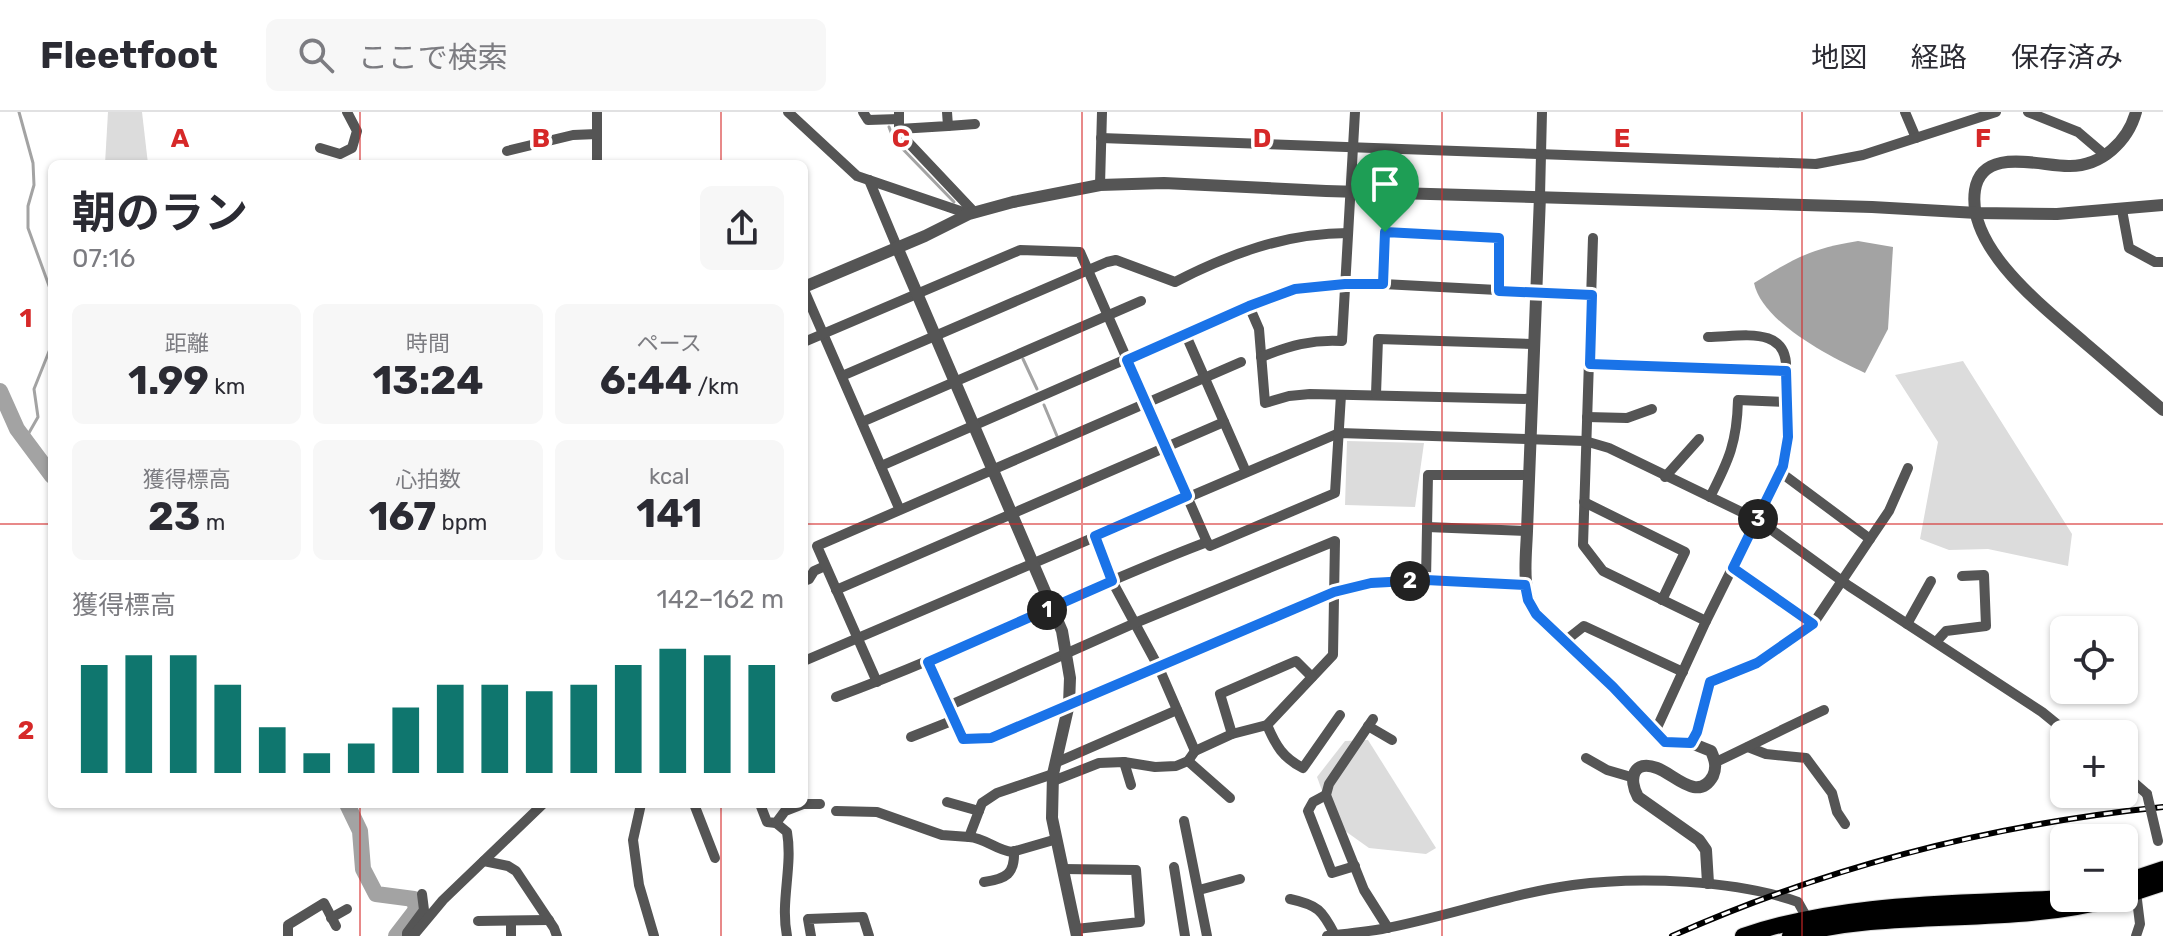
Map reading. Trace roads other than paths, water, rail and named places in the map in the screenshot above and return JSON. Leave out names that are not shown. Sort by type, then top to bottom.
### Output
[{"type":"highway","points":[[2138,884],[2163,869]]},
{"type":"highway","points":[[2138,888],[2163,883]]},
{"type":"highway","points":[[1743,936],[1807,918],[1875,909],[2050,899]]},
{"type":"highway","points":[[1790,936],[1870,922],[2050,911]]},
{"type":"street","points":[[320,148],[340,154],[352,148],[357,131],[347,112]]},
{"type":"street","points":[[597,112],[597,160]]},
{"type":"street","points":[[788,112],[857,176],[972,213]]},
{"type":"street","points":[[863,112],[868,120],[948,126],[975,124]]},
{"type":"street","points":[[947,112],[948,126]]},
{"type":"street","points":[[1100,185],[1102,112]]},
{"type":"street","points":[[1261,357],[1293,344],[1320,339],[1342,341],[1355,112]]},
{"type":"street","points":[[1542,112],[1529,438],[1525,585],[1528,600],[1536,614],[1613,687],[1665,742],[1691,743],[1711,751],[1716,762],[1715,773],[1709,782],[1698,788],[1685,786],[1658,768],[1646,766],[1636,769],[1631,777],[1638,797],[1699,840],[1706,850],[1708,883]]},
{"type":"street","points":[[1905,112],[1916,138]]},
{"type":"street","points":[[1101,138],[1816,164],[1863,155],[1996,112]]},
{"type":"street","points":[[2028,112],[2078,132],[2105,155]]},
{"type":"street","points":[[2136,112],[2129,131],[2105,155],[2072,167],[2010,160],[1994,165],[1982,174],[1975,189],[1977,213],[1988,244],[2036,300],[2163,410]]},
{"type":"street","points":[[899,120],[906,140],[972,213]]},
{"type":"street","points":[[507,151],[573,135],[597,134]]},
{"type":"street","points":[[869,180],[1053,608],[1067,652],[1069,704],[1053,773],[1052,818],[1076,933],[1140,922],[1136,870],[1063,869]]},
{"type":"street","points":[[808,286],[972,213],[1100,185],[1164,183],[1977,213],[2057,214],[2163,205]]},
{"type":"street","points":[[2122,210],[2129,248],[2155,262],[2163,262]]},
{"type":"street","points":[[1383,284],[1385,232],[1499,238],[1499,291]]},
{"type":"street","points":[[842,376],[1116,260],[1175,282],[1278,240],[1314,233],[1348,233]]},
{"type":"street","points":[[1593,238],[1583,545],[1603,571],[1706,621]]},
{"type":"street","points":[[808,340],[1020,250],[1080,252],[1210,546],[1335,493],[1341,395]]},
{"type":"street","points":[[881,466],[1185,333],[1295,289],[1383,284],[1592,295]]},
{"type":"street","points":[[808,297],[899,508]]},
{"type":"street","points":[[862,422],[1141,301]]},
{"type":"street","points":[[1249,306],[1259,329],[1265,403],[1289,396],[1376,394],[1531,399]]},
{"type":"street","points":[[1185,333],[1246,472]]},
{"type":"street","points":[[1655,732],[1780,472],[1788,437],[1787,358],[1784,348],[1768,337],[1708,337]]},
{"type":"street","points":[[1376,394],[1378,339],[1533,344]]},
{"type":"street","points":[[877,682],[817,546],[1241,362]]},
{"type":"street","points":[[1590,364],[1786,371]]},
{"type":"street","points":[[1710,497],[1730,458],[1737,433],[1738,400],[1787,402]]},
{"type":"street","points":[[1587,417],[1627,418],[1652,409]]},
{"type":"street","points":[[836,590],[1224,422]]},
{"type":"street","points":[[808,659],[1339,433],[1529,438],[1585,441],[1609,448],[1758,520],[1843,582],[2052,720]]},
{"type":"street","points":[[1665,477],[1699,439]]},
{"type":"street","points":[[1691,743],[1697,732],[1710,682],[1757,663],[1813,624],[1889,511],[1908,468]]},
{"type":"street","points":[[1780,472],[1870,539]]},
{"type":"street","points":[[1426,580],[1428,475],[1529,475]]},
{"type":"street","points":[[1584,502],[1685,552],[1662,600]]},
{"type":"street","points":[[1427,527],[1527,531]]},
{"type":"street","points":[[1095,536],[1112,581],[1159,668],[1177,710],[1191,756],[1230,798]]},
{"type":"street","points":[[948,706],[1135,623],[1335,541],[1333,655],[1267,725],[1232,734],[1176,766],[1099,763],[1053,773]]},
{"type":"street","points":[[836,697],[928,662],[1207,542]]},
{"type":"street","points":[[808,579],[814,571],[825,566]]},
{"type":"street","points":[[1733,568],[1813,624]]},
{"type":"street","points":[[1936,642],[1946,631],[1986,626],[1984,575],[1962,576]]},
{"type":"street","points":[[928,662],[963,739],[991,738],[1334,592],[1371,583],[1426,580],[1525,585]]},
{"type":"street","points":[[1907,624],[1931,581]]},
{"type":"street","points":[[1565,641],[1584,626],[1683,672]]},
{"type":"street","points":[[1232,734],[1220,694],[1296,661],[1312,677]]},
{"type":"street","points":[[969,837],[982,803],[997,793],[1053,773],[1177,710]]},
{"type":"street","points":[[1716,762],[1824,710]]},
{"type":"street","points":[[1267,725],[1278,749],[1289,761],[1303,768],[1340,715]]},
{"type":"street","points":[[911,737],[954,720]]},
{"type":"street","points":[[1388,928],[1364,890],[1326,795],[1329,784],[1370,723],[1392,740]]},
{"type":"street","points":[[1748,747],[1766,754],[1806,758],[1832,793],[1837,812],[1845,824]]},
{"type":"street","points":[[1586,758],[1607,770],[1631,777]]},
{"type":"street","points":[[1124,762],[1131,785]]},
{"type":"street","points":[[2138,786],[2147,794],[2160,844]]},
{"type":"street","points":[[1326,795],[1313,802],[1308,811],[1332,873],[1355,866]]},
{"type":"street","points":[[947,802],[979,811]]},
{"type":"street","points":[[808,804],[820,804]]},
{"type":"street","points":[[422,894],[424,910],[407,933],[410,936],[539,808]]},
{"type":"street","points":[[640,808],[633,840],[639,885],[654,936]]},
{"type":"street","points":[[696,808],[715,858]]},
{"type":"street","points":[[762,808],[767,822],[776,823],[787,832],[790,851],[784,888],[787,936]]},
{"type":"street","points":[[776,823],[785,811],[793,808]]},
{"type":"street","points":[[836,811],[877,812],[942,835],[978,837],[1004,851],[1057,839]]},
{"type":"street","points":[[1184,821],[1207,936]]},
{"type":"street","points":[[984,882],[997,881],[1009,873],[1015,866],[1014,851]]},
{"type":"street","points":[[484,861],[516,871],[557,936]]},
{"type":"street","points":[[1174,867],[1185,936]]},
{"type":"street","points":[[1199,890],[1240,879]]},
{"type":"street","points":[[1327,936],[1388,928],[1574,885],[1659,881],[1708,883],[1785,898],[1798,902],[1807,918]]},
{"type":"street","points":[[1290,899],[1314,904],[1339,935]]},
{"type":"street","points":[[288,936],[288,925],[324,903],[334,922],[347,909]]},
{"type":"street","points":[[2136,912],[2140,924],[2136,936]]},
{"type":"street","points":[[811,936],[808,919],[863,917],[869,936]]},
{"type":"street","points":[[478,921],[549,920]]},
{"type":"street","points":[[511,921],[511,936]]},
{"type":"waterway","points":[[19,112],[33,163],[34,185],[28,206],[28,228],[48,283]]},
{"type":"waterway","points":[[889,127],[894,140],[954,202]]},
{"type":"waterway","points":[[26,438],[38,417],[34,389],[48,354]]},
{"type":"waterway","points":[[1023,359],[1037,389]]},
{"type":"waterway","points":[[0,391],[17,429],[48,471]]},
{"type":"waterway","points":[[1044,405],[1057,436]]},
{"type":"waterway","points":[[349,808],[360,831],[363,869],[376,894],[414,899],[416,910],[396,936]]},
{"type":"railway","points":[[1672,936],[1790,889],[1913,852],[2037,825],[2163,807]]}]
